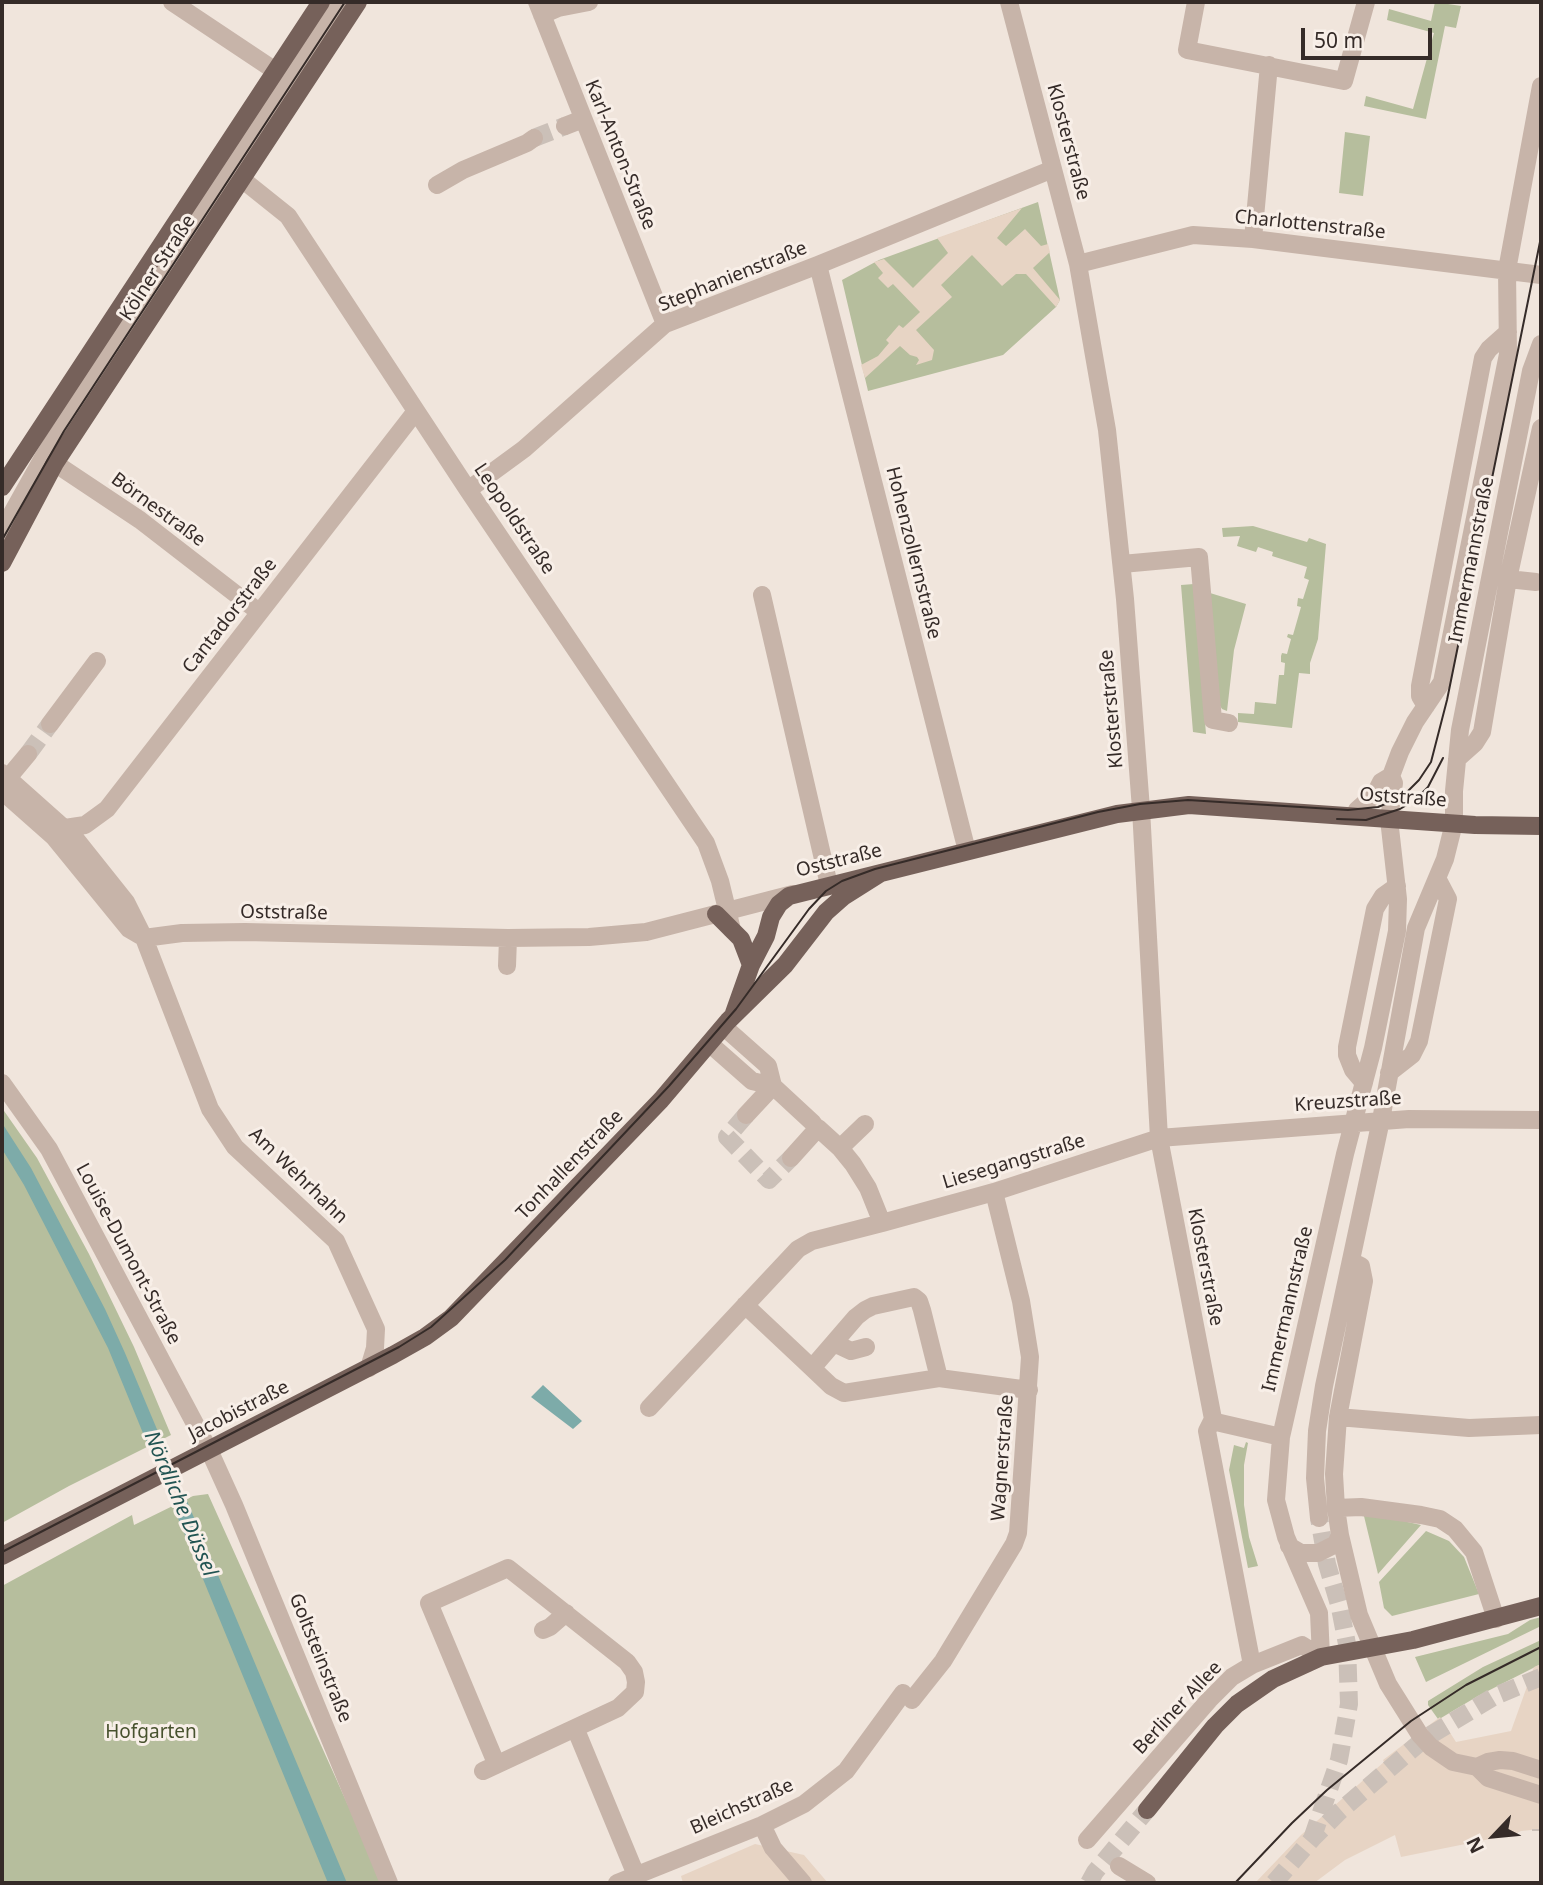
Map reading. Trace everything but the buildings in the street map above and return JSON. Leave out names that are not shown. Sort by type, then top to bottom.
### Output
[{"type":"main road","name":"Kölner Straße","points":[[2,487],[28,445],[230,169],[289,79],[321,2]]},
{"type":"main road","name":"Kölner Straße","points":[[2,563],[50,459],[230,169],[289,79],[358,2]]},
{"type":"main road","name":"Oststraße","points":[[794,894],[1141,809],[1189,805],[1541,827]]},
{"type":"main road","name":"Tonhallenstraße","points":[[726,1024],[786,965],[825,912],[881,873]]},
{"type":"main road","name":"Tonhallenstraße","points":[[427,1336],[477,1293],[661,1100],[710,1044],[736,1009],[751,965],[766,936],[767,924],[776,908],[794,894]]},
{"type":"main road","points":[[722,912],[743,943],[751,965]]},
{"type":"main road","name":"Jacobistraße","points":[[2,1556],[427,1336]]},
{"type":"main road","name":"Berliner Allee","points":[[1147,1810],[1194,1750],[1237,1704],[1273,1679],[1321,1657],[1413,1640],[1541,1606]]},
{"type":"street","points":[[172,2],[289,79],[340,2]]},
{"type":"street","points":[[539,8],[558,8],[589,2]]},
{"type":"street","name":"Klosterstraße","points":[[1009,2],[1077,264],[1107,430],[1122,564],[1141,809],[1159,1138],[1213,1419],[1206,1431],[1252,1665]]},
{"type":"street","points":[[1196,2],[1187,50],[1344,81],[1366,2]]},
{"type":"street","name":"Karl-Anton-Straße","points":[[539,8],[665,324]]},
{"type":"street","points":[[1253,239],[1269,65]]},
{"type":"street","name":"Immermannstraße","points":[[1321,1657],[1319,1613],[1289,1546],[1276,1500],[1281,1437],[1397,931],[1397,886],[1389,819],[1394,783],[1391,776],[1405,740],[1442,682],[1508,354],[1507,270],[1541,86]]},
{"type":"street","points":[[565,126],[583,119]]},
{"type":"street","points":[[437,185],[463,170],[534,138]]},
{"type":"street","name":"Leopoldstraße","points":[[230,169],[288,216],[468,490],[706,843],[712,858],[722,912]]},
{"type":"street","name":"Stephanienstraße","points":[[468,490],[524,449],[665,324],[1053,169]]},
{"type":"street","name":"Charlottenstraße","points":[[1077,264],[1193,235],[1253,239],[1541,275]]},
{"type":"street","name":"Hohenzollernstraße","points":[[818,265],[967,851]]},
{"type":"street","name":"Immermannstraße","points":[[1319,1518],[1315,1478],[1317,1431],[1324,1386],[1381,1121],[1416,929],[1446,859],[1454,823],[1460,730],[1531,371],[1541,344]]},
{"type":"street","points":[[1531,371],[1541,391]]},
{"type":"street","name":"Cantadorstraße","points":[[65,828],[85,825],[107,808],[416,411]]},
{"type":"street","name":"Immermannstraße","points":[[1457,759],[1475,743],[1482,732],[1508,579],[1541,428]]},
{"type":"street","name":"Börnestraße","points":[[28,445],[140,520],[260,612]]},
{"type":"street","points":[[2,531],[50,459]]},
{"type":"street","points":[[1122,564],[1199,557],[1213,720],[1229,723]]},
{"type":"street","points":[[1508,579],[1536,582]]},
{"type":"street","points":[[762,594],[829,885]]},
{"type":"street","points":[[50,724],[97,661]]},
{"type":"street","points":[[4,781],[28,754]]},
{"type":"street","points":[[1354,816],[1375,794],[1381,782],[1391,776]]},
{"type":"street","name":"Am Wehrhahn","points":[[4,781],[65,828],[126,902],[144,938],[174,1021],[210,1109],[220,1126],[235,1147],[336,1241],[376,1329],[375,1348],[369,1368]]},
{"type":"street","name":"Am Wehrhahn","points":[[4,781],[129,929],[144,938]]},
{"type":"street","points":[[1389,1073],[1412,1055],[1419,1041],[1448,900],[1437,878]]},
{"type":"street","points":[[1364,1083],[1353,1070],[1347,1047],[1375,909],[1383,895],[1397,886]]},
{"type":"street","name":"Oststraße","points":[[144,938],[182,933],[246,932],[508,938],[589,937],[646,932],[794,894]]},
{"type":"street","points":[[507,966],[508,938]]},
{"type":"street","points":[[726,1024],[768,1066],[773,1086]]},
{"type":"street","points":[[710,1044],[752,1081],[773,1086],[840,1148],[869,1188],[882,1223]]},
{"type":"street","name":"Louise-Dumont-Straße","points":[[2,1083],[49,1149],[208,1450]]},
{"type":"street","points":[[746,1115],[773,1086]]},
{"type":"street","name":"Kreuzstraße","points":[[1159,1138],[1381,1121],[1541,1120]]},
{"type":"street","points":[[840,1148],[865,1124]]},
{"type":"street","points":[[791,1157],[816,1125]]},
{"type":"street","name":"Liesegangstraße","points":[[649,1408],[798,1249],[813,1241],[994,1192],[1159,1138]]},
{"type":"street","name":"Wagnerstraße","points":[[908,1697],[943,1661],[1014,1544],[1018,1532],[1030,1357],[1025,1323],[994,1192]]},
{"type":"street","points":[[1351,1261],[1361,1266],[1364,1281],[1338,1417],[1334,1474],[1340,1535],[1355,1602],[1371,1646],[1395,1695],[1425,1740],[1445,1758],[1477,1767],[1488,1777],[1541,1796]]},
{"type":"street","points":[[812,1368],[864,1310],[908,1297],[919,1301],[920,1333],[939,1378]]},
{"type":"street","points":[[746,1305],[831,1386],[844,1393],[939,1378],[1029,1390]]},
{"type":"street","points":[[834,1343],[852,1351],[866,1347]]},
{"type":"street","points":[[1338,1417],[1469,1428],[1541,1425]]},
{"type":"street","points":[[1213,1419],[1216,1422],[1281,1437]]},
{"type":"street","name":"Goltsteinstraße","points":[[208,1450],[248,1539],[389,1883]]},
{"type":"street","points":[[1336,1508],[1361,1507],[1421,1515],[1440,1520],[1455,1529],[1474,1552],[1496,1619]]},
{"type":"street","points":[[1289,1546],[1301,1553],[1318,1553],[1336,1544],[1340,1535]]},
{"type":"street","points":[[508,1568],[566,1613],[628,1662],[634,1672],[635,1692],[628,1701],[576,1730],[490,1767],[429,1603],[508,1568]]},
{"type":"street","points":[[544,1629],[566,1613]]},
{"type":"street","name":"Berliner Allee","points":[[1087,1840],[1232,1677],[1252,1665],[1302,1645],[1321,1657]]},
{"type":"street","name":"Bleichstraße","points":[[617,1883],[762,1825],[804,1804],[846,1771],[908,1697]]},
{"type":"street","points":[[576,1730],[636,1875]]},
{"type":"street","points":[[1477,1767],[1500,1760],[1513,1761],[1541,1770]]},
{"type":"street","points":[[762,1825],[773,1848],[803,1883]]},
{"type":"street","points":[[1131,1883],[1119,1866],[1147,1883]]},
{"type":"green space","points":[[1435,2],[1461,6],[1456,28],[1445,26],[1426,119],[1364,106],[1366,96],[1413,109],[1434,33],[1387,20],[1389,9],[1431,21]]},
{"type":"green space","points":[[1345,132],[1370,136],[1363,196],[1339,193]]},
{"type":"green space","points":[[1038,202],[1060,300],[1056,307],[1003,355],[868,391],[842,280],[879,260]]},
{"type":"green space","points":[[1253,526],[1307,542],[1309,538],[1326,544],[1318,639],[1310,663],[1310,674],[1299,673],[1292,728],[1238,722],[1238,713],[1254,714],[1255,702],[1276,704],[1279,675],[1284,675],[1285,663],[1281,662],[1281,656],[1282,653],[1287,654],[1291,639],[1287,637],[1288,634],[1293,635],[1301,607],[1297,606],[1298,598],[1303,599],[1309,580],[1304,578],[1307,567],[1272,556],[1273,552],[1258,547],[1256,552],[1237,546],[1240,536],[1223,537],[1222,528]]},
{"type":"green space","points":[[1194,584],[1206,734],[1193,732],[1181,585]]},
{"type":"green space","points":[[1210,593],[1246,604],[1234,650],[1227,711],[1219,704]]},
{"type":"green space","points":[[2,1108],[37,1158],[89,1254],[134,1347],[171,1435],[2,1523]]},
{"type":"green space","points":[[1246,1442],[1244,1505],[1249,1537],[1258,1566],[1248,1568],[1229,1470],[1234,1445],[1244,1448]]},
{"type":"green space","name":"Hofgarten","points":[[208,1494],[383,1883],[2,1883],[2,1586],[132,1515],[134,1525],[193,1496]]},
{"type":"green space","points":[[1363,1512],[1421,1525],[1378,1574]]},
{"type":"green space","points":[[1426,1531],[1449,1541],[1464,1557],[1479,1594],[1392,1616],[1384,1608],[1379,1582]]},
{"type":"green space","points":[[1541,1617],[1541,1626],[1426,1682],[1415,1657],[1508,1634],[1530,1620]]},
{"type":"green space","points":[[1541,1640],[1541,1664],[1441,1718],[1438,1719],[1428,1705],[1428,1701],[1483,1667]]},
{"type":"shaded area","points":[[1022,208],[997,238],[1006,246],[1025,229],[1041,246],[1048,244],[1050,252],[1033,268],[1060,300],[1056,307],[1026,274],[1016,274],[1002,286],[972,255],[941,285],[952,297],[916,330],[934,350],[932,360],[916,365],[919,360],[917,357],[910,355],[900,346],[865,378],[861,365],[878,356],[889,343],[886,340],[899,325],[903,328],[920,312],[893,284],[888,288],[878,278],[883,273],[874,262],[884,259],[913,288],[948,253],[937,238]]},
{"type":"shaded area","points":[[1541,1664],[1541,1829],[1401,1857],[1395,1835],[1345,1860],[1314,1883],[1255,1883],[1301,1835],[1384,1762],[1383,1760],[1440,1717],[1456,1742],[1511,1731],[1534,1667]]},
{"type":"shaded area","points":[[755,1844],[804,1855],[828,1883],[683,1883],[681,1876]]},
{"type":"water","name":"Nördliche Düssel","points":[[2,1123],[31,1168],[105,1309],[125,1353],[347,1883],[328,1883],[108,1348],[24,1185],[2,1149]]},
{"type":"water","points":[[543,1385],[582,1421],[573,1429],[531,1397]]},
{"type":"pier","points":[[165,1438],[190,1496],[171,1507],[146,1448]]},
{"type":"tunnel","points":[[534,138],[565,126]]},
{"type":"tunnel","points":[[28,754],[50,724]]},
{"type":"tunnel","points":[[746,1115],[727,1137],[769,1180],[791,1158]]},
{"type":"tunnel","points":[[1312,1839],[1339,1760],[1349,1704],[1347,1644],[1327,1564],[1319,1518]]},
{"type":"tunnel","points":[[1274,1883],[1339,1812],[1424,1739],[1495,1696],[1541,1677]]},
{"type":"tunnel","points":[[1089,1883],[1095,1872],[1147,1810]]},
{"type":"tram line","points":[[2,540],[64,431],[345,2]]},
{"type":"tram line","points":[[2,1552],[399,1347],[431,1327],[505,1260],[669,1086],[736,1009],[809,909],[826,891],[842,881],[875,869],[1098,812],[1140,804],[1188,800],[1348,810],[1378,807],[1408,791],[1431,762],[1447,700],[1541,237]]},
{"type":"tram line","points":[[1337,819],[1366,820],[1400,809],[1415,800],[1428,787],[1443,758]]},
{"type":"tram line","points":[[1235,1883],[1327,1790],[1411,1721],[1466,1685],[1541,1647]]}]
